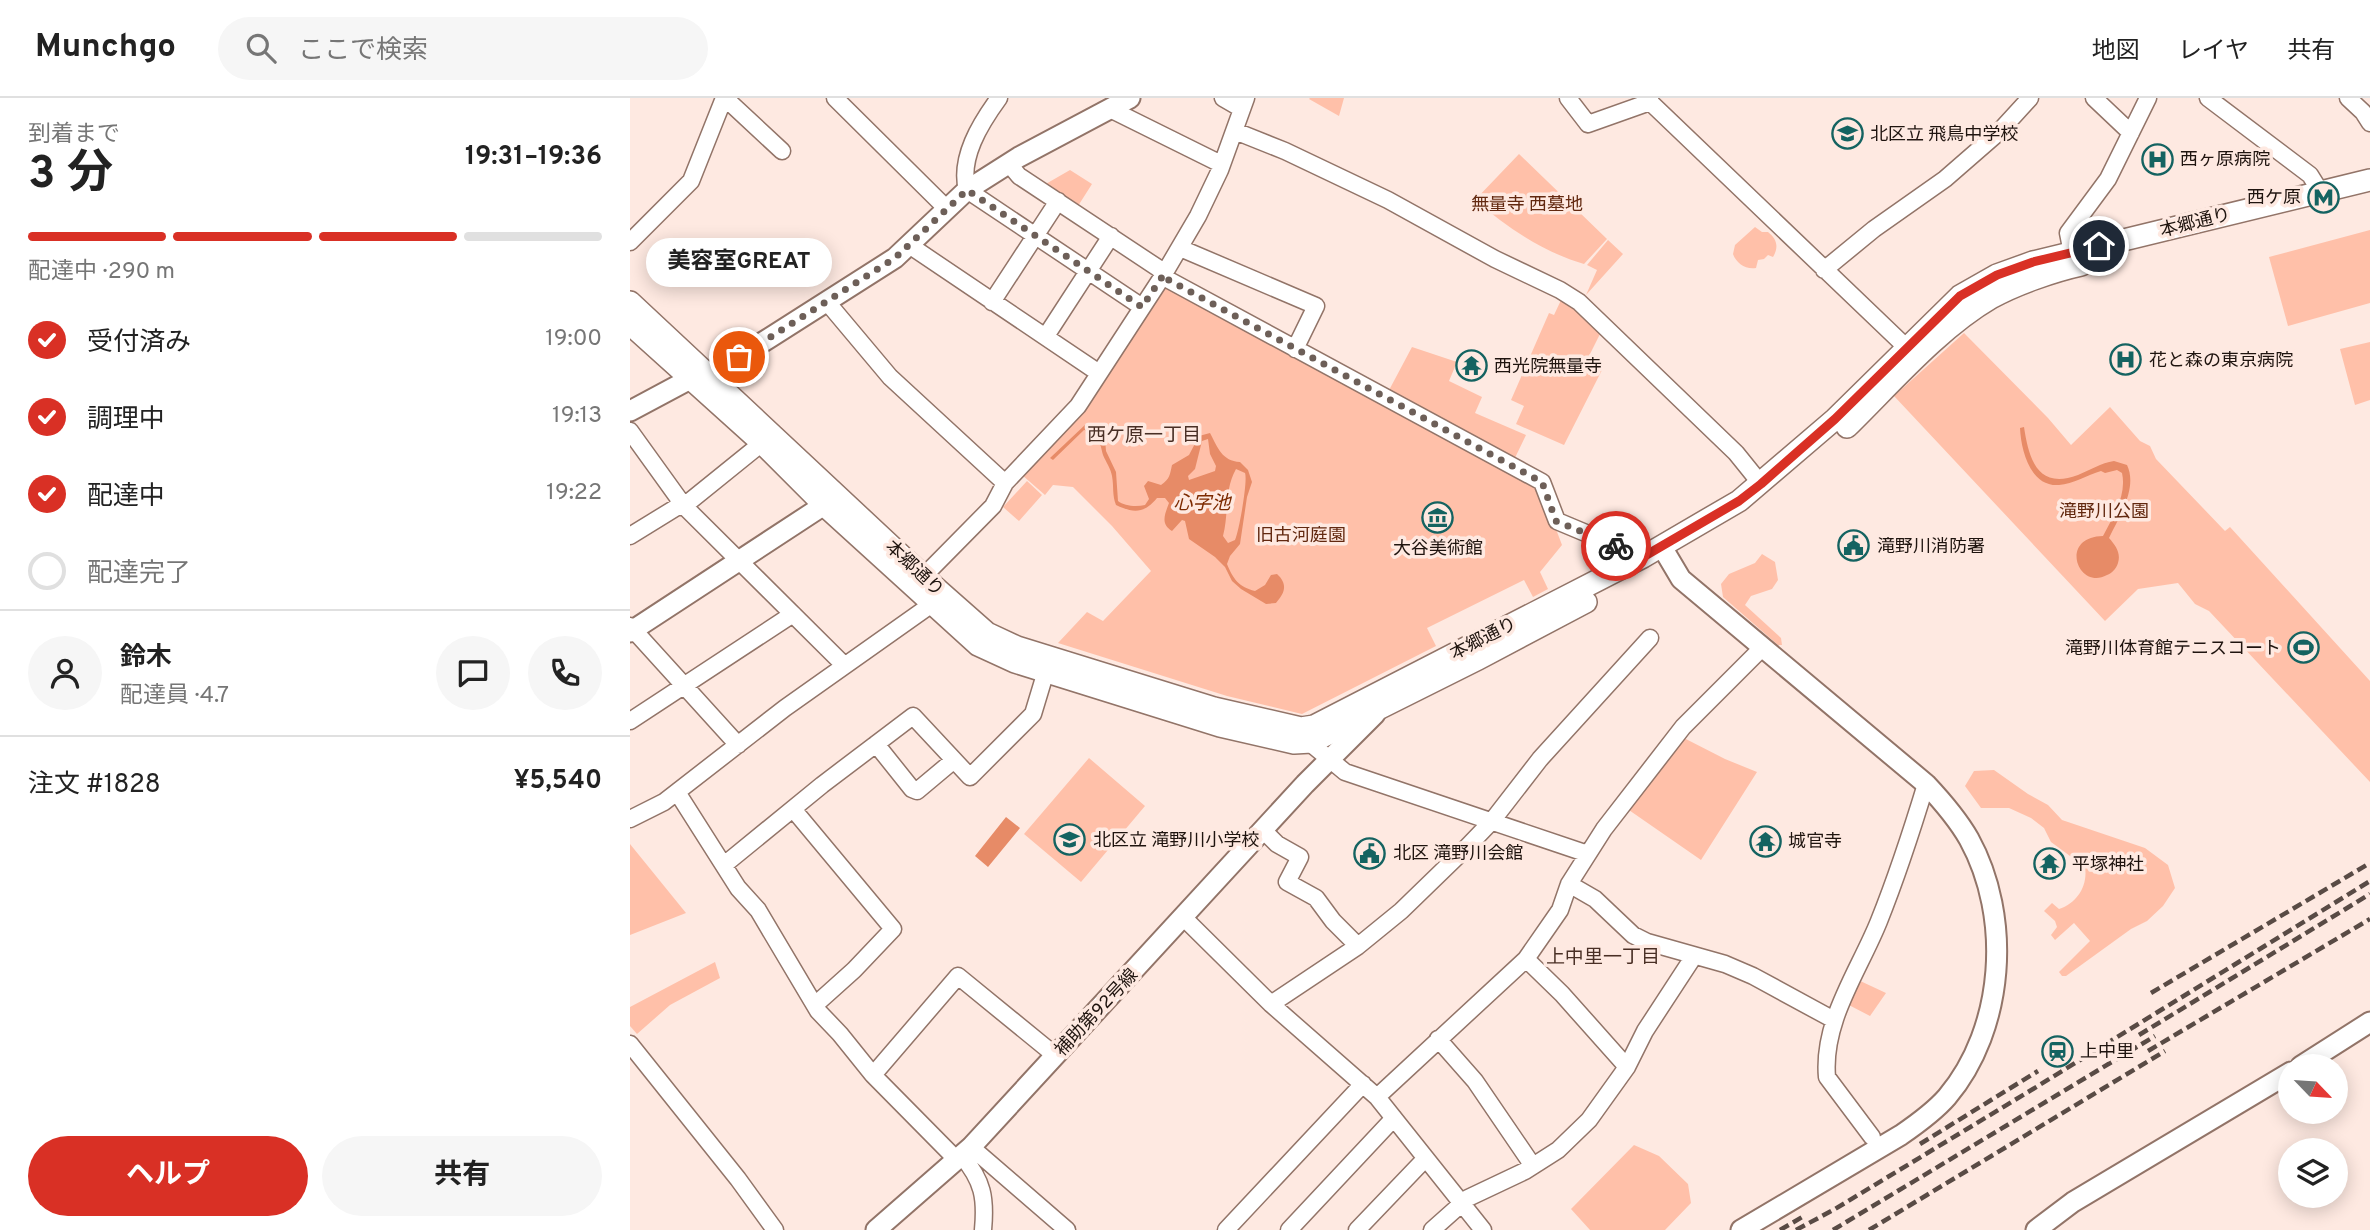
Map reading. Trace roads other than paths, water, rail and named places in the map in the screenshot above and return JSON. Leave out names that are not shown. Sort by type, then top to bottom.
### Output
[{"type":"main road","name":"本郷通り","points":[[630,302],[824,505],[926,588],[979,627],[1007,643],[1214,708],[1281,732],[1321,752],[1339,730],[1658,554],[1739,501],[1835,419],[1960,296],[1997,275],[2033,262],[2370,180]]},
{"type":"main road","name":"本郷通り","points":[[630,324],[699,377],[926,588],[970,638],[987,651],[1220,726],[1281,732],[1307,728],[1748,511],[1837,437],[1955,324],[1992,298],[2058,270],[2370,194]]},
{"type":"street","points":[[630,242],[691,181],[725,98],[782,151]]},
{"type":"street","points":[[835,98],[947,209]]},
{"type":"street","points":[[999,98],[989,111],[966,160],[964,176],[967,190],[1142,307]]},
{"type":"street","points":[[630,411],[723,367],[827,302],[895,258],[967,190],[1130,98]]},
{"type":"street","points":[[630,819],[664,802],[844,665],[926,588],[993,506],[1005,484],[1078,406],[1164,274],[1198,216],[1222,164],[1244,103],[1223,98]]},
{"type":"street","points":[[1568,98],[1588,124],[1650,100],[1906,347]]},
{"type":"street","points":[[1824,270],[1874,229],[1938,184],[1999,132],[2030,98]]},
{"type":"street","points":[[2094,98],[2131,133]]},
{"type":"street","points":[[2072,253],[2068,233],[2108,178],[2148,98]]},
{"type":"street","points":[[2208,98],[2310,174],[2320,191]]},
{"type":"street","points":[[2347,98],[2363,112],[2370,123]]},
{"type":"street","points":[[1110,109],[1222,164]]},
{"type":"street","points":[[1234,131],[1388,200],[1579,302],[1737,453],[1761,484]]},
{"type":"street","points":[[1009,164],[1019,176],[1111,236],[1164,274],[1167,279],[1542,482],[1556,521],[1658,554],[1681,579],[1926,784],[1950,810],[1969,839],[1982,869],[1992,902],[1997,940],[1989,1013],[1967,1067],[1946,1099],[1924,1118],[1880,1148],[1741,1230]]},
{"type":"street","points":[[992,302],[1058,201]]},
{"type":"street","points":[[1046,336],[1111,236]]},
{"type":"street","points":[[909,245],[1099,373]]},
{"type":"street","points":[[1180,248],[1316,306],[1295,349]]},
{"type":"street","points":[[827,302],[890,377],[1005,484]]},
{"type":"street","points":[[630,431],[684,506],[844,665]]},
{"type":"street","points":[[630,536],[677,507],[684,506],[762,443]]},
{"type":"street","points":[[738,745],[631,629],[824,505]]},
{"type":"street","points":[[630,721],[793,614]]},
{"type":"street","points":[[1271,1004],[1358,946],[1401,911],[1492,821],[1540,758],[1650,638]]},
{"type":"street","points":[[1377,1097],[1526,959],[1560,910],[1569,884],[1604,829],[1683,727],[1763,647]]},
{"type":"street","points":[[724,865],[913,716],[970,777],[1033,714],[1046,671]]},
{"type":"street","points":[[1339,730],[1357,704]]},
{"type":"street","name":"補助第92号線","points":[[876,1230],[964,1155],[1305,784],[1321,752],[1380,709]]},
{"type":"street","points":[[876,744],[917,792],[954,760]]},
{"type":"street","points":[[1321,752],[1340,769],[1352,775],[1588,854]]},
{"type":"street","points":[[1872,1137],[1827,1077],[1826,1067],[1834,1020],[1879,923],[1926,784]]},
{"type":"street","points":[[677,792],[738,888],[758,910],[814,1006],[873,1075],[964,1155],[1067,1230]]},
{"type":"street","points":[[793,809],[893,929],[854,970],[814,1006]]},
{"type":"street","points":[[1263,830],[1278,844],[1300,857],[1287,882],[1316,898],[1333,921],[1358,946]]},
{"type":"street","points":[[1569,884],[1595,899],[1633,935],[1647,942],[1725,964],[1753,976],[1834,1020]]},
{"type":"street","points":[[1184,917],[1271,1004],[1377,1097],[1483,1230]]},
{"type":"street","points":[[1432,1230],[1461,1203],[1558,1150],[1589,1120],[1627,1067],[1645,1031],[1693,956]]},
{"type":"street","points":[[1526,959],[1562,994],[1627,1067]]},
{"type":"street","points":[[873,1075],[958,976],[1056,1056]]},
{"type":"street","points":[[2320,1054],[2370,1022]]},
{"type":"street","points":[[1438,1039],[1475,1081],[1533,1166]]},
{"type":"street","points":[[630,1044],[738,1179],[775,1230]]},
{"type":"street","points":[[2036,1230],[2073,1202],[2278,1080]]},
{"type":"street","points":[[1230,1229],[1363,1084]]},
{"type":"street","points":[[1289,1230],[1394,1118]]},
{"type":"street","points":[[964,1155],[978,1177],[985,1207],[984,1230]]},
{"type":"street","points":[[1357,1230],[1425,1159]]},
{"type":"water","name":"心字池","points":[[1086,424],[1095,428],[1105,439],[1106,451],[1116,472],[1118,501],[1142,506],[1149,499],[1144,486],[1148,481],[1161,485],[1164,483],[1172,465],[1189,455],[1199,436],[1210,433],[1225,456],[1240,462],[1248,470],[1252,482],[1240,544],[1230,556],[1227,564],[1229,569],[1241,585],[1255,591],[1265,585],[1271,575],[1277,574],[1284,585],[1282,596],[1276,603],[1266,604],[1241,589],[1215,557],[1189,539],[1185,521],[1182,520],[1172,531],[1168,528],[1164,518],[1169,503],[1165,498],[1157,498],[1148,507],[1138,510],[1128,510],[1116,505],[1111,473],[1093,433],[1084,430],[1053,460],[1050,458]],"holes":[[[1208,439],[1215,471],[1189,480],[1188,476],[1195,469],[1202,441]],[[1236,469],[1245,473],[1243,506],[1235,540],[1228,543],[1223,536],[1228,494]]]},
{"type":"water","points":[[2024,427],[2033,461],[2045,475],[2053,478],[2064,479],[2114,461],[2127,465],[2130,474],[2129,493],[2109,538],[2119,559],[2115,569],[2109,574],[2097,578],[2088,576],[2077,562],[2077,553],[2081,545],[2089,539],[2103,536],[2121,498],[2122,473],[2117,470],[2105,473],[2101,471],[2064,484],[2049,484],[2034,474],[2029,466],[2021,437],[2020,428]]},
{"type":"water","points":[[1006,817],[1020,828],[988,867],[975,856]]},
{"type":"railway","points":[[2151,993],[2370,863]]},
{"type":"railway","points":[[1796,1230],[2033,1089],[2370,881]]},
{"type":"railway","points":[[2139,1035],[2370,894]]},
{"type":"railway","points":[[2148,1051],[2370,919]]},
{"type":"railway","points":[[1833,1230],[2155,1036]]},
{"type":"railway","points":[[1869,1230],[2165,1051]]},
{"type":"railway","points":[[1920,1144],[2038,1071]]},
{"type":"railway","points":[[1780,1230],[1804,1216]]},
{"type":"place","name":"北区立 飛鳥中学校","points":[[1847,134]]},
{"type":"place","name":"西ヶ原病院","points":[[2157,159]]},
{"type":"place","name":"西ケ原","points":[[2324,197]]},
{"type":"place","name":"美容室GREAT","points":[[739,357]]},
{"type":"place","name":"花と森の東京病院","points":[[2126,360]]},
{"type":"place","name":"西光院無量寺","points":[[1471,366]]},
{"type":"place","name":"大谷美術館","points":[[1438,518]]},
{"type":"place","name":"滝野川消防署","points":[[1854,546]]},
{"type":"place","name":"滝野川体育館テニスコート","points":[[2304,648]]},
{"type":"place","name":"北区立 滝野川小学校","points":[[1070,840]]},
{"type":"place","name":"城官寺","points":[[1765,841]]},
{"type":"place","name":"北区 滝野川会館","points":[[1370,853]]},
{"type":"place","name":"平塚神社","points":[[2049,864]]},
{"type":"place","name":"上中里","points":[[2057,1051]]},
{"type":"district","name":"西ケ原一丁目","points":[[1144,434]]},
{"type":"district","name":"上中里一丁目","points":[[1603,956]]},
{"type":"park label","name":"無量寺 西墓地","points":[[1527,204]]},
{"type":"park label","name":"滝野川公園","points":[[2104,511]]},
{"type":"park label","name":"旧古河庭園","points":[[1301,535]]}]
